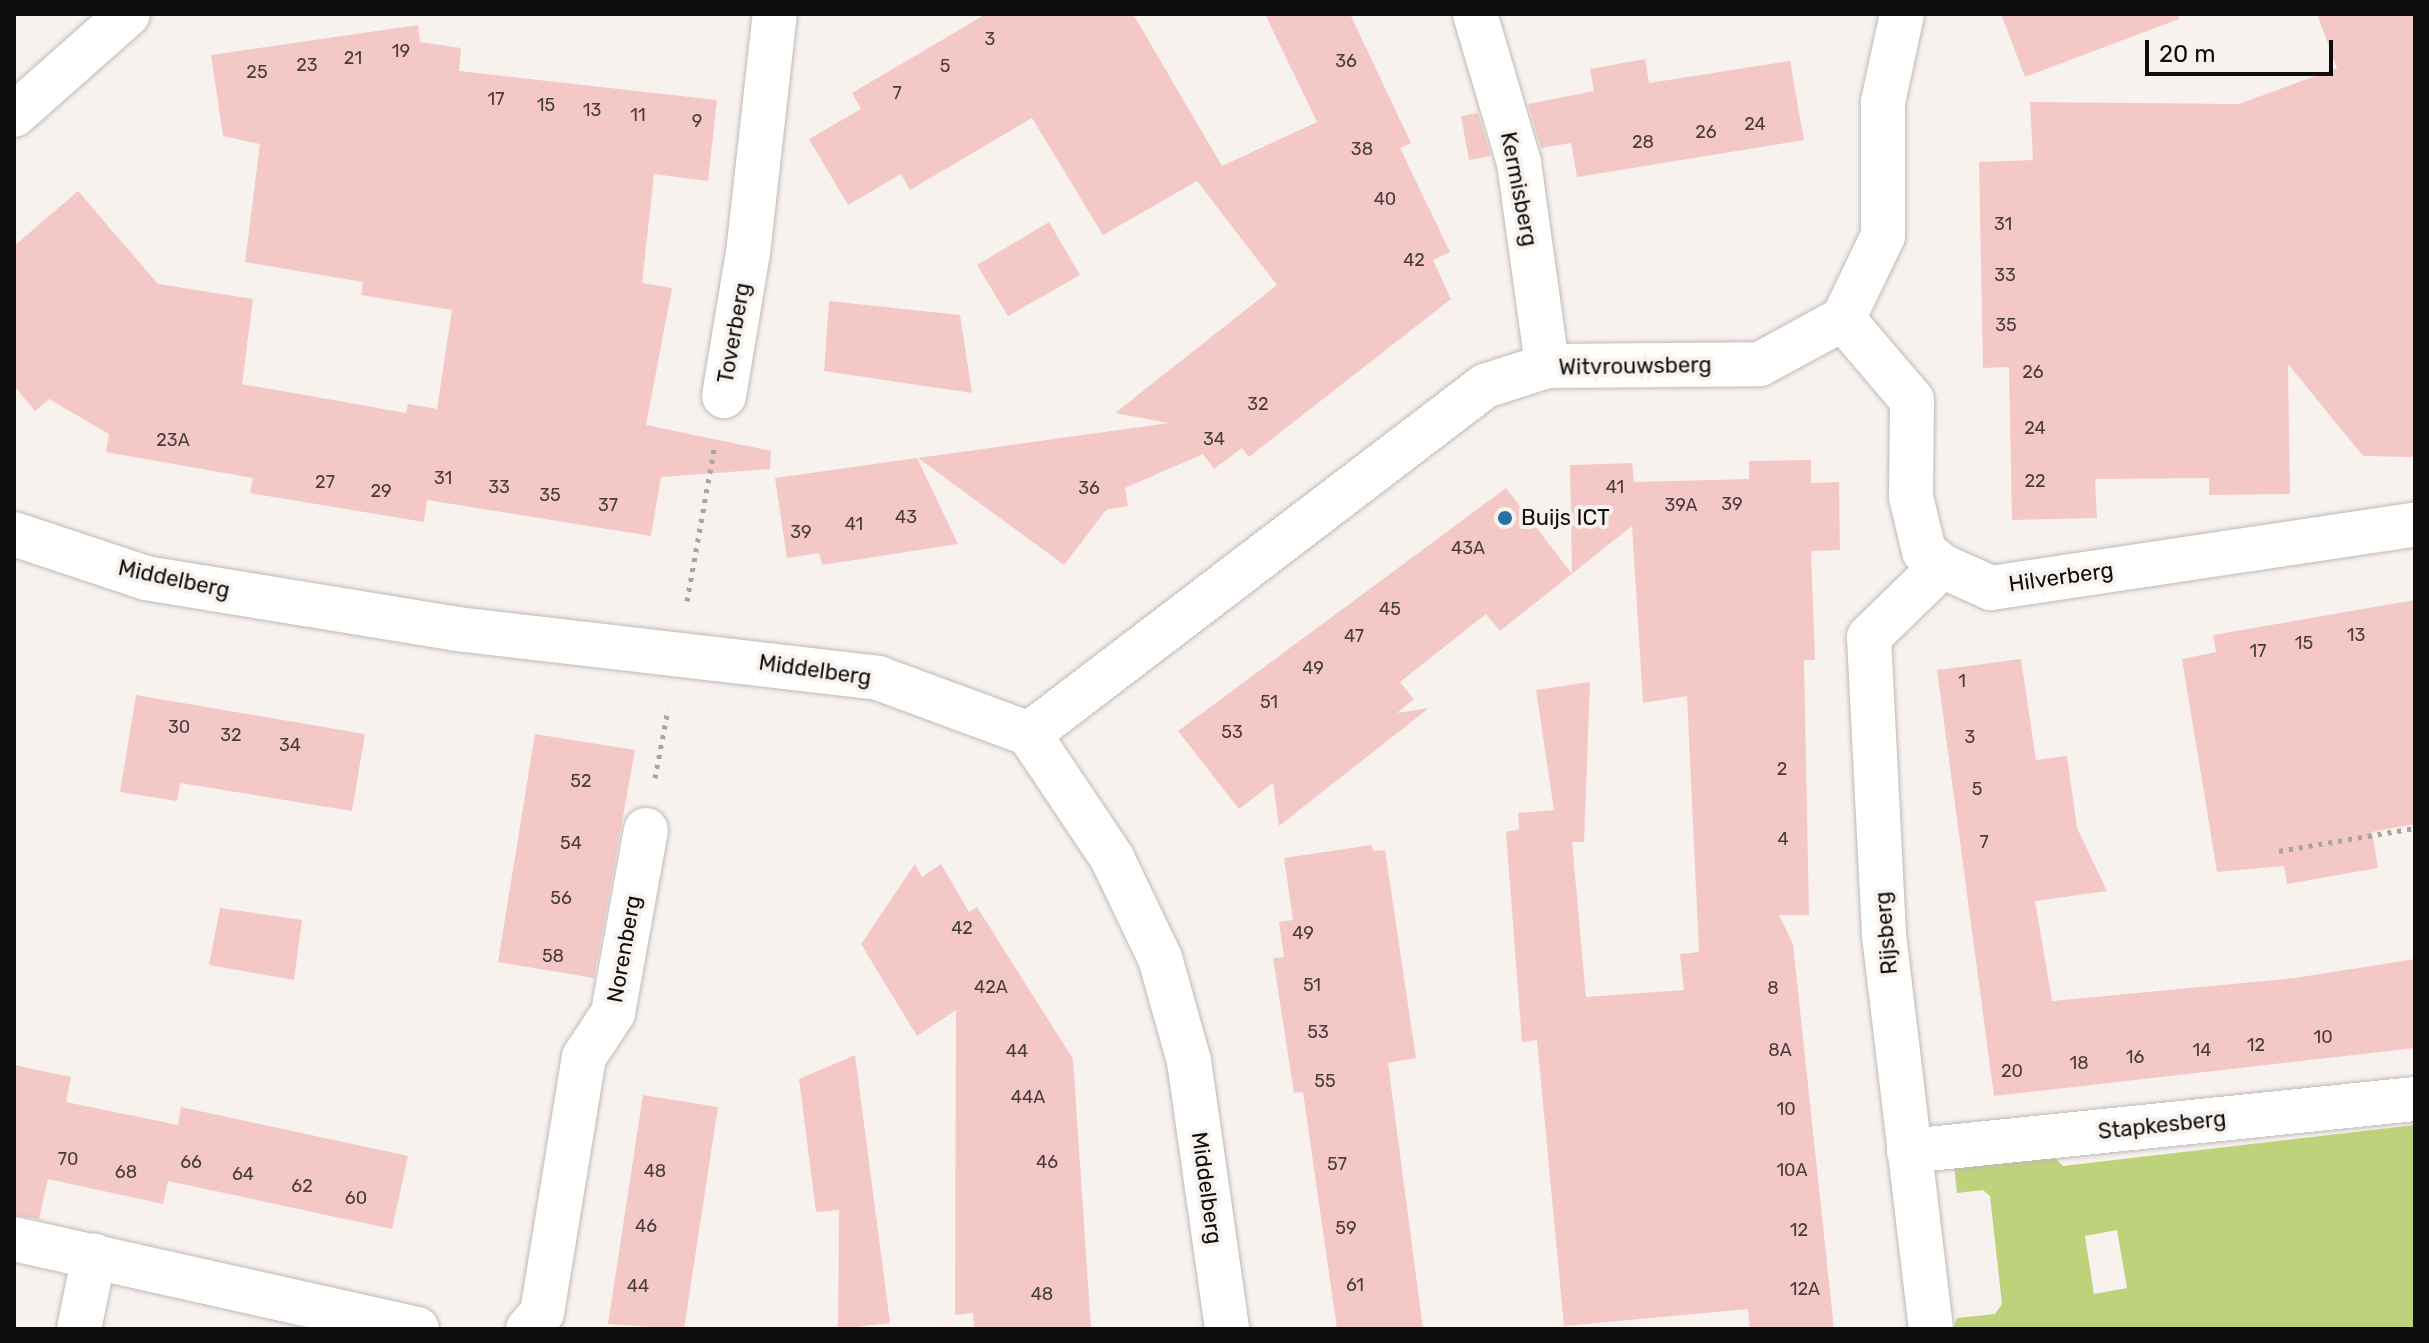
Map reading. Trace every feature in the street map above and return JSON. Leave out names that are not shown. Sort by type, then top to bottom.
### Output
[{"type":"street","points":[[14,115],[128,14]]},
{"type":"street","name":"Toverberg","points":[[724,396],[748,253],[775,14]]},
{"type":"street","name":"Kermisberg","points":[[1475,14],[1519,163],[1547,366]]},
{"type":"street","points":[[1902,14],[1883,102],[1883,236],[1843,319],[1912,400],[1911,497],[1924,551],[1942,566]]},
{"type":"street","name":"Witvrouwsberg","points":[[1029,734],[1485,386],[1547,366],[1760,364],[1843,319]]},
{"type":"street","name":"Hilverberg","points":[[1942,566],[1991,588],[2415,525]]},
{"type":"street","name":"Middelberg","points":[[14,534],[146,578],[456,629],[678,651],[878,678],[1029,734],[1112,858],[1160,958],[1189,1061],[1227,1329]]},
{"type":"street","name":"Rijsberg","points":[[1931,1329],[1884,934],[1869,637],[1942,566]]},
{"type":"street","name":"Norenberg","points":[[528,1329],[542,1313],[584,1057],[613,1013],[646,830]]},
{"type":"street","name":"Stapkesberg","points":[[1909,1151],[2415,1099]]},
{"type":"street","points":[[14,1239],[417,1329]]},
{"type":"street","points":[[79,1329],[94,1256]]},
{"type":"path","name":"Toverberg","points":[[678,651],[724,396]]},
{"type":"path","points":[[646,830],[678,651]]},
{"type":"path","points":[[2279,851],[2415,828]]},
{"type":"green space","points":[[2415,1125],[2415,1329],[1953,1329],[1957,1318],[1995,1314],[2002,1304],[1990,1196],[1983,1190],[1957,1193],[1954,1164],[2050,1153],[2063,1166]],"holes":[[[2117,1230],[2127,1288],[2094,1294],[2085,1236]]]},
{"type":"building","points":[[986,14],[1133,14],[1222,166],[1317,122],[1265,14],[1350,14],[1411,143],[1400,148],[1450,252],[1433,260],[1451,299],[1249,457],[1242,448],[1214,469],[1203,454],[1125,488],[1128,506],[1106,510],[1064,565],[918,458],[1169,423],[1115,413],[1277,285],[1197,181],[1103,235],[1032,118],[910,190],[901,174],[848,205],[809,139],[861,109],[852,93]]},
{"type":"building","points":[[2001,14],[2178,14],[2179,19],[2025,77]]},
{"type":"building","points":[[2317,14],[2415,14],[2415,457],[2363,456],[2288,364],[2290,494],[2209,495],[2209,478],[2095,479],[2097,518],[2012,520],[2009,367],[1983,368],[1979,162],[2033,160],[2030,102],[2239,104],[2337,68]]},
{"type":"building","points":[[418,25],[420,42],[461,48],[459,71],[717,100],[708,181],[654,174],[642,283],[672,288],[646,425],[771,451],[770,469],[661,477],[651,536],[427,500],[424,522],[250,493],[253,478],[106,452],[109,434],[49,399],[35,411],[14,386],[14,246],[78,191],[158,284],[253,299],[242,384],[406,413],[408,404],[437,409],[452,310],[361,295],[363,282],[245,262],[260,144],[223,136],[211,55]]},
{"type":"building","points":[[1645,59],[1649,83],[1790,61],[1804,140],[1577,177],[1571,143],[1541,148],[1528,104],[1594,91],[1590,69]]},
{"type":"building","points":[[1478,113],[1491,156],[1469,160],[1461,116]]},
{"type":"building","points":[[1049,222],[1080,275],[1008,316],[977,265]]},
{"type":"building","points":[[829,301],[960,315],[972,393],[824,371]]},
{"type":"building","points":[[917,458],[958,544],[822,565],[819,553],[787,558],[775,478]]},
{"type":"building","points":[[1811,460],[1811,483],[1839,482],[1840,550],[1811,551],[1815,660],[1804,660],[1809,915],[1779,915],[1793,944],[1834,1329],[1750,1329],[1748,1309],[1564,1326],[1537,1040],[1522,1042],[1506,832],[1519,829],[1518,813],[1554,810],[1536,690],[1590,682],[1584,842],[1572,842],[1586,997],[1684,990],[1680,954],[1699,952],[1687,696],[1643,703],[1632,526],[1572,574],[1570,465],[1632,463],[1634,482],[1749,479],[1749,461]]},
{"type":"building","points":[[1506,488],[1572,574],[1500,631],[1486,614],[1400,682],[1414,699],[1397,713],[1429,708],[1279,826],[1273,783],[1239,809],[1178,731]]},
{"type":"building","points":[[2415,600],[2415,824],[2372,832],[2378,868],[2287,884],[2284,866],[2217,872],[2182,659],[2216,652],[2213,635]]},
{"type":"building","points":[[2021,659],[2036,760],[2067,756],[2077,828],[2107,891],[2035,901],[2052,1001],[2295,978],[2415,959],[2415,1048],[1994,1096],[1937,670]]},
{"type":"building","points":[[136,695],[365,734],[352,811],[180,783],[177,801],[120,792]]},
{"type":"building","points":[[535,734],[635,750],[594,978],[498,962]]},
{"type":"building","points":[[1372,845],[1373,851],[1385,850],[1416,1058],[1388,1063],[1423,1329],[1337,1329],[1303,1092],[1294,1093],[1273,958],[1284,957],[1279,922],[1293,920],[1284,858]]},
{"type":"building","points":[[915,864],[922,877],[941,864],[969,912],[977,907],[1073,1059],[1091,1329],[974,1329],[973,1313],[955,1315],[956,1010],[917,1036],[861,944]]},
{"type":"building","points":[[220,908],[302,920],[294,980],[209,965]]},
{"type":"building","points":[[855,1055],[890,1323],[838,1329],[839,1210],[816,1212],[799,1079]]},
{"type":"building","points":[[14,1065],[71,1077],[66,1102],[178,1125],[181,1107],[408,1156],[392,1229],[168,1181],[163,1204],[48,1179],[39,1219],[14,1215]]},
{"type":"building","points":[[643,1095],[718,1107],[684,1329],[608,1324]]},
{"type":"place","name":"Buijs ICT","points":[[1505,518]]}]
